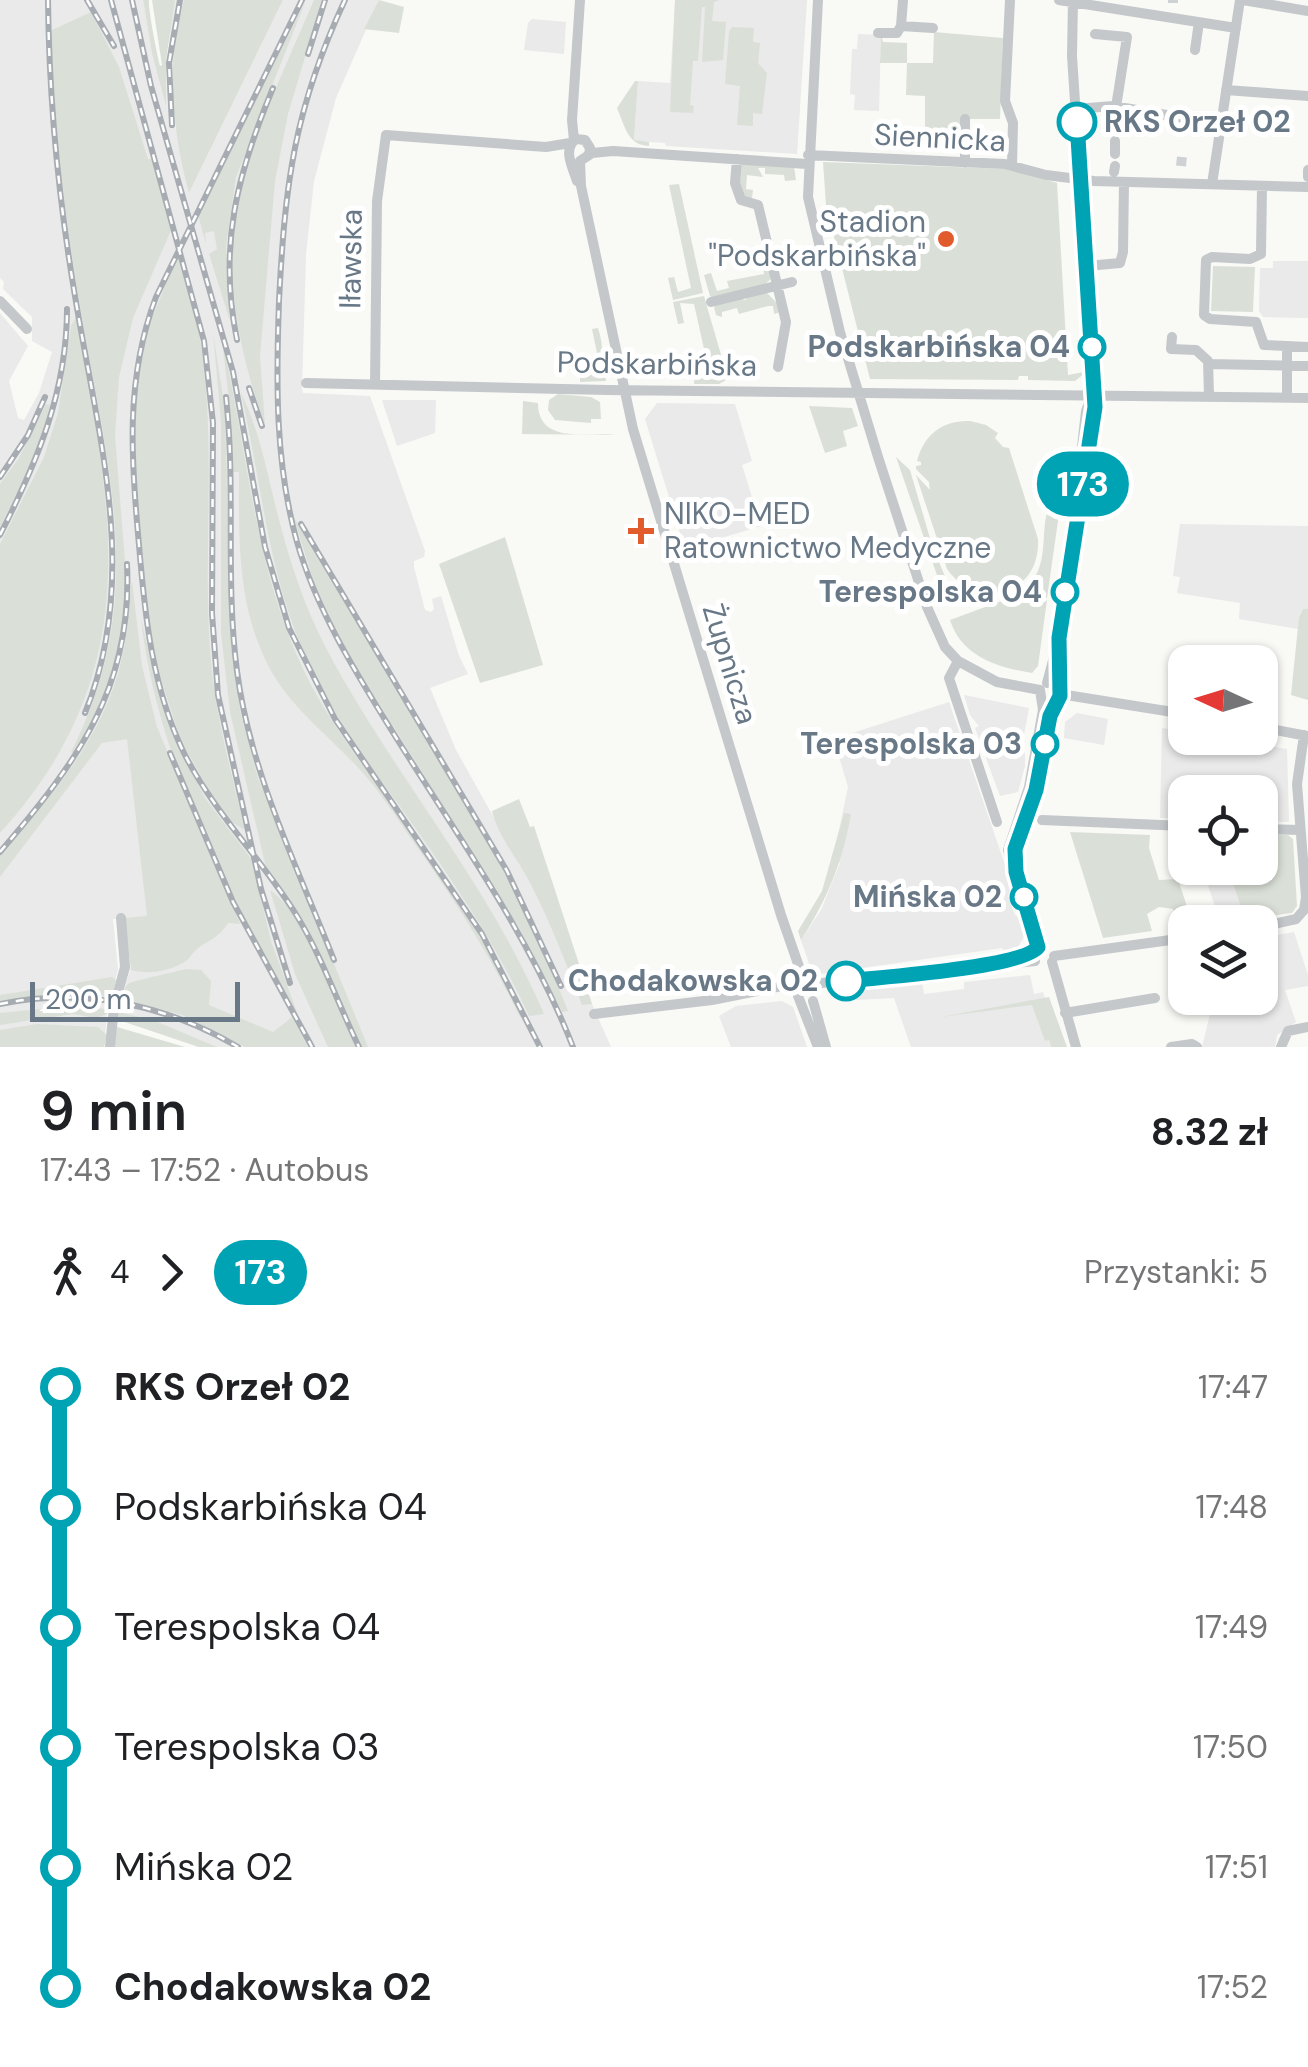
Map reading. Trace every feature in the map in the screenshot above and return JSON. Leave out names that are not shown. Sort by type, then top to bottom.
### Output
[{"type":"street","name":"Żupnicza","points":[[580,0],[574,112],[581,186],[632,429],[792,952],[826,1047]]},
{"type":"street","points":[[818,0],[808,197],[857,392],[935,629],[958,661],[997,682],[1168,711]]},
{"type":"street","points":[[878,32],[898,33],[903,0]]},
{"type":"street","points":[[1010,0],[1005,101],[1013,124],[1012,166]]},
{"type":"street","points":[[1059,0],[1236,28]]},
{"type":"street","points":[[1212,184],[1241,0],[1308,11]]},
{"type":"street","points":[[1051,692],[1078,501],[1077,474],[1092,395],[1073,1]]},
{"type":"street","points":[[1170,17],[1173,2]]},
{"type":"street","points":[[1194,50],[1199,22]]},
{"type":"street","points":[[901,26],[933,28]]},
{"type":"street","points":[[1072,31],[1126,37],[1116,106]]},
{"type":"street","points":[[1226,90],[1308,99]]},
{"type":"street","points":[[1076,109],[1116,106],[1220,124]]},
{"type":"street","points":[[964,163],[965,119]]},
{"type":"street","name":"Siennicka","points":[[386,135],[737,159],[1012,166],[1082,180],[1181,178],[1212,184],[1308,186]]},
{"type":"street","name":"Iławska","points":[[374,385],[376,201],[386,135]]},
{"type":"street","points":[[1115,141],[1115,164]]},
{"type":"street","points":[[737,159],[737,203],[758,205],[786,322],[778,368]]},
{"type":"street","points":[[1088,266],[1117,266],[1122,260],[1124,182]]},
{"type":"street","points":[[1262,186],[1261,254],[1250,259],[1206,260],[1204,315],[1210,320],[1252,320],[1259,325],[1264,344],[1308,347]]},
{"type":"street","points":[[712,302],[792,282]]},
{"type":"street","points":[[0,300],[27,329]]},
{"type":"street","points":[[1172,337],[1171,349],[1196,350],[1209,364],[1209,396]]},
{"type":"street","points":[[1288,346],[1288,397]]},
{"type":"street","points":[[1209,364],[1308,366]]},
{"type":"street","name":"Podskarbińska","points":[[306,383],[1308,398]]},
{"type":"street","points":[[1059,638],[1060,665],[1043,714],[1029,787],[1008,850],[1076,1047]]},
{"type":"street","points":[[958,661],[949,678],[997,822]]},
{"type":"street","points":[[1278,731],[1306,736],[1297,784],[1306,897],[1300,923],[1278,925]]},
{"type":"street","points":[[1042,820],[1168,825]]},
{"type":"street","points":[[1278,829],[1300,830]]},
{"type":"street","points":[[110,1047],[114,1007],[125,967],[121,918]]},
{"type":"street","points":[[594,1014],[776,990],[806,992],[842,982],[1168,940]]},
{"type":"street","name":"Żupnicza","points":[[806,992],[818,1047]]},
{"type":"street","points":[[1064,1013],[1156,998]]},
{"type":"street","points":[[1281,1047],[1285,1034],[1308,1027]]},
{"type":"street","points":[[1171,1047],[1197,1047]]},
{"type":"shaded area","points":[[0,0],[143,0],[165,102],[171,15],[175,0],[184,0],[172,78],[173,118],[190,191],[283,0],[379,0],[336,98],[314,181],[306,254],[302,389],[303,393],[370,396],[425,551],[424,557],[414,561],[414,567],[425,610],[431,612],[432,599],[441,596],[468,674],[430,688],[456,750],[529,880],[549,872],[592,1004],[611,1047],[199,1047],[116,1019],[131,966],[126,918],[113,919],[118,969],[104,1047],[0,1047],[0,313],[28,346],[9,381],[18,418],[24,420],[39,393],[52,352],[32,341],[32,317],[3,289],[0,278]]},
{"type":"shaded area","points":[[143,0],[149,0],[160,66],[152,0],[175,0],[166,60],[166,106],[152,54]]},
{"type":"shaded area","points":[[184,0],[283,0],[189,193],[173,97],[174,48]]},
{"type":"shaded area","points":[[306,0],[236,177],[226,247],[230,321],[209,254],[217,249],[214,231],[205,233],[206,244],[198,215]]},
{"type":"shaded area","points":[[314,0],[322,0],[288,114],[275,181],[260,356],[265,425],[245,361],[235,304],[233,254],[238,206],[266,112]]},
{"type":"shaded area","points":[[379,0],[404,7],[399,33],[364,29]]},
{"type":"shaded area","points":[[675,0],[807,0],[797,154],[634,141],[638,81],[670,83]]},
{"type":"shaded area","points":[[675,0],[720,0],[714,2],[712,21],[726,22],[723,60],[702,62],[702,7],[698,61],[693,61],[693,113],[670,112]]},
{"type":"shaded area","points":[[91,12],[119,67],[172,228],[133,318],[119,377],[115,436],[126,574],[122,635],[108,690],[75,755],[71,752],[95,696],[109,641],[116,587],[115,534],[102,426],[65,207],[50,31]]},
{"type":"shaded area","points":[[532,19],[566,22],[564,54],[524,50]]},
{"type":"shaded area","points":[[732,27],[754,28],[753,42],[760,43],[758,63],[767,73],[762,114],[753,113],[753,126],[737,125],[740,86],[725,84]]},
{"type":"shaded area","points":[[934,32],[1003,38],[1000,119],[961,119],[960,129],[925,131],[925,96],[906,95],[907,63],[933,63]]},
{"type":"shaded area","points":[[858,34],[881,35],[879,111],[854,110],[855,95],[850,94],[852,49],[857,49]]},
{"type":"shaded area","points":[[881,35],[883,42],[907,43],[907,63],[880,63]]},
{"type":"shaded area","points":[[635,81],[634,140],[649,142],[649,146],[642,145],[636,142],[631,138],[617,108]]},
{"type":"shaded area","points":[[901,128],[960,129],[959,149],[900,148]]},
{"type":"shaded area","points":[[823,162],[1007,169],[1057,183],[1068,375],[1084,372],[1082,325],[1085,373],[1075,381],[1028,380],[1028,376],[1019,376],[1018,380],[870,379],[826,205]]},
{"type":"shaded area","points":[[741,164],[794,167],[796,180],[785,181],[784,175],[765,174],[765,168],[758,168],[763,177],[747,175],[746,189],[753,190],[752,198],[744,197],[739,183]]},
{"type":"shaded area","points":[[679,184],[703,293],[673,300],[668,278],[674,277],[678,292],[691,288],[669,185]]},
{"type":"shaded area","points":[[178,254],[193,303],[207,401],[212,672],[245,830],[228,820],[181,741],[156,664],[148,615],[135,468],[135,395],[148,328]]},
{"type":"shaded area","points":[[1273,261],[1308,261],[1308,318],[1263,317],[1259,311],[1260,268],[1273,268]]},
{"type":"shaded area","points":[[769,264],[773,277],[762,287],[710,296],[704,275],[711,273],[717,291],[729,288],[727,281],[764,274],[763,265]]},
{"type":"shaded area","points":[[1213,266],[1255,267],[1253,312],[1211,311]]},
{"type":"shaded area","points":[[766,292],[781,312],[774,314],[773,306],[768,306],[739,314],[737,308],[722,312],[722,317],[716,315],[714,307],[721,302],[746,300],[746,296]]},
{"type":"shaded area","points":[[704,296],[728,379],[719,384],[694,384],[695,372],[716,371],[716,359],[706,358],[694,304],[680,303],[684,323],[678,324],[673,302]]},
{"type":"shaded area","points":[[76,317],[101,458],[107,524],[107,588],[99,650],[80,711],[47,772],[0,833],[0,544],[44,457],[58,413],[71,326]]},
{"type":"shaded area","points":[[598,328],[606,381],[580,382],[580,370],[592,370],[599,363],[592,329]]},
{"type":"shaded area","points":[[213,332],[225,410],[231,645],[241,715],[258,778],[368,1047],[362,1047],[308,929],[266,868],[230,712],[221,633],[221,422]]},
{"type":"shaded area","points":[[222,340],[263,550],[287,631],[304,671],[335,725],[464,911],[524,1017],[520,1017],[462,914],[383,798],[286,693],[265,659],[244,591],[239,472],[233,472]]},
{"type":"shaded area","points":[[241,393],[260,443],[291,561],[318,632],[379,738],[468,873],[521,965],[544,1014],[529,1016],[470,909],[348,734],[320,687],[278,578]]},
{"type":"shaded area","points":[[558,394],[591,397],[600,402],[601,419],[591,419],[591,423],[555,420],[548,410],[549,400]]},
{"type":"shaded area","points":[[382,400],[436,400],[435,433],[397,446]]},
{"type":"shaded area","points":[[523,401],[538,403],[540,417],[556,431],[617,435],[522,434]]},
{"type":"shaded area","points":[[657,403],[735,404],[752,461],[742,465],[761,526],[685,549],[645,419]]},
{"type":"shaded area","points":[[46,404],[50,405],[44,432],[0,527],[0,484],[19,458]]},
{"type":"shaded area","points":[[809,406],[852,408],[858,426],[843,431],[847,446],[825,453]]},
{"type":"shaded area","points":[[970,421],[998,433],[995,438],[1009,448],[1038,539],[1029,574],[1019,585],[990,594],[960,583],[947,569],[916,475],[930,490],[929,482],[916,469],[921,465],[917,461],[924,444],[943,426]]},
{"type":"shaded area","points":[[896,457],[910,470],[932,545],[951,591],[947,604]]},
{"type":"shaded area","points":[[1054,500],[1061,500],[1047,598],[1037,595],[1036,600],[1047,600],[1038,666],[1032,673],[1006,668],[972,651],[950,620],[1007,599],[1032,581],[1035,584],[1029,589],[1033,593],[1040,587],[1033,580],[1041,559],[1046,517]]},
{"type":"shaded area","points":[[293,516],[476,820],[568,1011],[562,1012],[521,931],[340,641],[313,579]]},
{"type":"shaded area","points":[[1180,524],[1308,526],[1308,609],[1303,609],[1299,616],[1298,629],[1239,619],[1240,603],[1177,593],[1180,577],[1173,576]]},
{"type":"shaded area","points":[[505,537],[543,665],[480,683],[439,564]]},
{"type":"shaded area","points":[[132,581],[142,666],[157,727],[240,924],[228,923],[187,960],[152,972],[131,970],[124,918],[147,916],[127,739],[102,743],[0,877],[0,856],[73,764],[103,714],[122,658]]},
{"type":"shaded area","points":[[1303,609],[1308,609],[1308,700],[1291,695]]},
{"type":"shaded area","points":[[141,619],[159,694],[180,750],[205,798],[252,860],[271,941],[298,1015],[222,874],[180,775],[150,672]]},
{"type":"shaded area","points":[[964,695],[1029,708],[1021,751],[1025,753],[1025,766],[1018,792],[1000,796],[975,728],[979,726],[970,715]]},
{"type":"shaded area","points":[[949,702],[1012,885],[1008,896],[1011,905],[1027,932],[1016,950],[1002,948],[813,975],[801,940],[821,910],[840,863],[833,859],[848,787],[838,753],[843,750],[840,737]]},
{"type":"shaded area","points":[[1077,713],[1108,719],[1104,745],[1064,738],[1065,722]]},
{"type":"shaded area","points":[[1162,728],[1168,729],[1168,755],[1278,755],[1278,748],[1287,749],[1289,822],[1278,822],[1278,775],[1168,775],[1168,818],[1160,818]]},
{"type":"shaded area","points":[[519,799],[530,827],[534,826],[592,1004],[582,1005],[544,911],[495,820],[492,811]]},
{"type":"shaded area","points":[[844,813],[851,814],[839,864],[801,940],[798,931],[822,891]]},
{"type":"shaded area","points":[[1070,832],[1150,835],[1149,848],[1159,880],[1180,885],[1186,905],[1159,907],[1147,914],[1152,931],[1103,938]]},
{"type":"shaded area","points":[[1278,835],[1288,835],[1293,839],[1297,906],[1292,913],[1278,915],[1278,905],[1240,905],[1233,885],[1278,885]]},
{"type":"shaded area","points":[[1208,885],[1233,885],[1240,905],[1214,905]]},
{"type":"shaded area","points":[[270,890],[308,939],[356,1047],[328,1047],[295,974]]},
{"type":"shaded area","points":[[1294,932],[1308,975],[1308,986],[1285,990],[1296,1022],[1277,1035],[1275,1047],[1202,1047],[1210,1015],[1278,1015],[1278,935]]},
{"type":"shaded area","points":[[185,969],[201,970],[211,981],[209,1005],[273,1032],[292,1017],[308,1047],[245,1047],[182,1015],[122,999],[128,984]]},
{"type":"shaded area","points":[[1030,975],[1034,994],[1043,992],[1045,998],[1035,1002],[1051,1047],[911,1047],[894,998],[855,1000],[854,991],[922,982],[924,994],[964,989],[964,982]]},
{"type":"shaded area","points":[[112,977],[116,980],[112,997],[51,994],[0,1001],[0,995]]},
{"type":"shaded area","points":[[1049,997],[1067,1047],[1051,1047],[1049,1040],[1045,1041],[1032,1005],[941,1017]]},
{"type":"shaded area","points":[[782,1001],[793,1007],[807,1047],[731,1047],[719,1016],[736,1006]]},
{"type":"shaded area","points":[[49,1008],[108,1009],[107,1014],[96,1018],[73,1014],[0,1025],[0,1013]]},
{"type":"shaded area","points":[[119,1012],[155,1021],[217,1047],[199,1047],[116,1019]]},
{"type":"shaded area","points":[[37,1024],[98,1027],[107,1035],[104,1047],[0,1047],[0,1030]]},
{"type":"shaded area","points":[[117,1027],[185,1047],[113,1047]]},
{"type":"tunnel","points":[[1181,166],[1182,157]]},
{"type":"railway","points":[[48,0],[60,190],[110,509],[110,611],[101,662],[85,713]]},
{"type":"railway","points":[[87,0],[114,46]]},
{"type":"railway","points":[[111,0],[204,341],[213,423],[212,613],[218,695],[261,889],[290,983]]},
{"type":"railway","points":[[132,0],[151,86],[233,372],[265,547],[289,628],[335,719],[482,934],[540,1047]]},
{"type":"railway","points":[[172,125],[169,63],[180,0]]},
{"type":"railway","points":[[302,0],[156,297],[135,389],[134,482],[147,625],[157,677],[173,728],[209,796],[297,916],[359,1047]]},
{"type":"railway","points":[[308,54],[325,0]]},
{"type":"railway","points":[[345,0],[303,112],[285,220],[278,392],[281,453],[290,512],[305,567],[338,640],[513,925],[573,1047]]},
{"type":"railway","points":[[237,340],[230,273],[234,211],[250,150],[273,88]]},
{"type":"railway","points":[[0,535],[26,481],[56,398],[67,309]]},
{"type":"railway","points":[[249,388],[262,426]]},
{"type":"railway","points":[[0,477],[28,435],[45,397]]},
{"type":"railway","points":[[226,397],[233,637],[243,709],[276,818],[334,960]]},
{"type":"railway","points":[[301,524],[507,871],[561,986]]},
{"type":"railway","points":[[0,852],[53,786],[95,721],[121,649],[127,564]]},
{"type":"railway","points":[[170,753],[233,902],[312,1047]]},
{"type":"railway","points":[[0,1004],[62,998],[123,1003],[182,1020],[238,1047]]},
{"type":"bus line","name":"173","points":[[846,981],[1004,962],[1033,953],[1038,947],[1014,855],[1036,790],[1050,716],[1060,696],[1059,638],[1095,407],[1077,122]]},
{"type":"place","name":"RKS Orzeł 02","points":[[1077,122]]},
{"type":"place","name":"Stadion \"Podskarbińska\"","points":[[946,239]]},
{"type":"place","name":"Podskarbińska 04","points":[[1092,347]]},
{"type":"place","name":"NIKO-MED Ratownictwo Medyczne","points":[[641,531]]},
{"type":"place","name":"Terespolska 04","points":[[1065,592]]},
{"type":"place","name":"Terespolska 03","points":[[1045,744]]},
{"type":"place","name":"Mińska 02","points":[[1024,897]]},
{"type":"place","name":"Chodakowska 02","points":[[846,981]]}]
